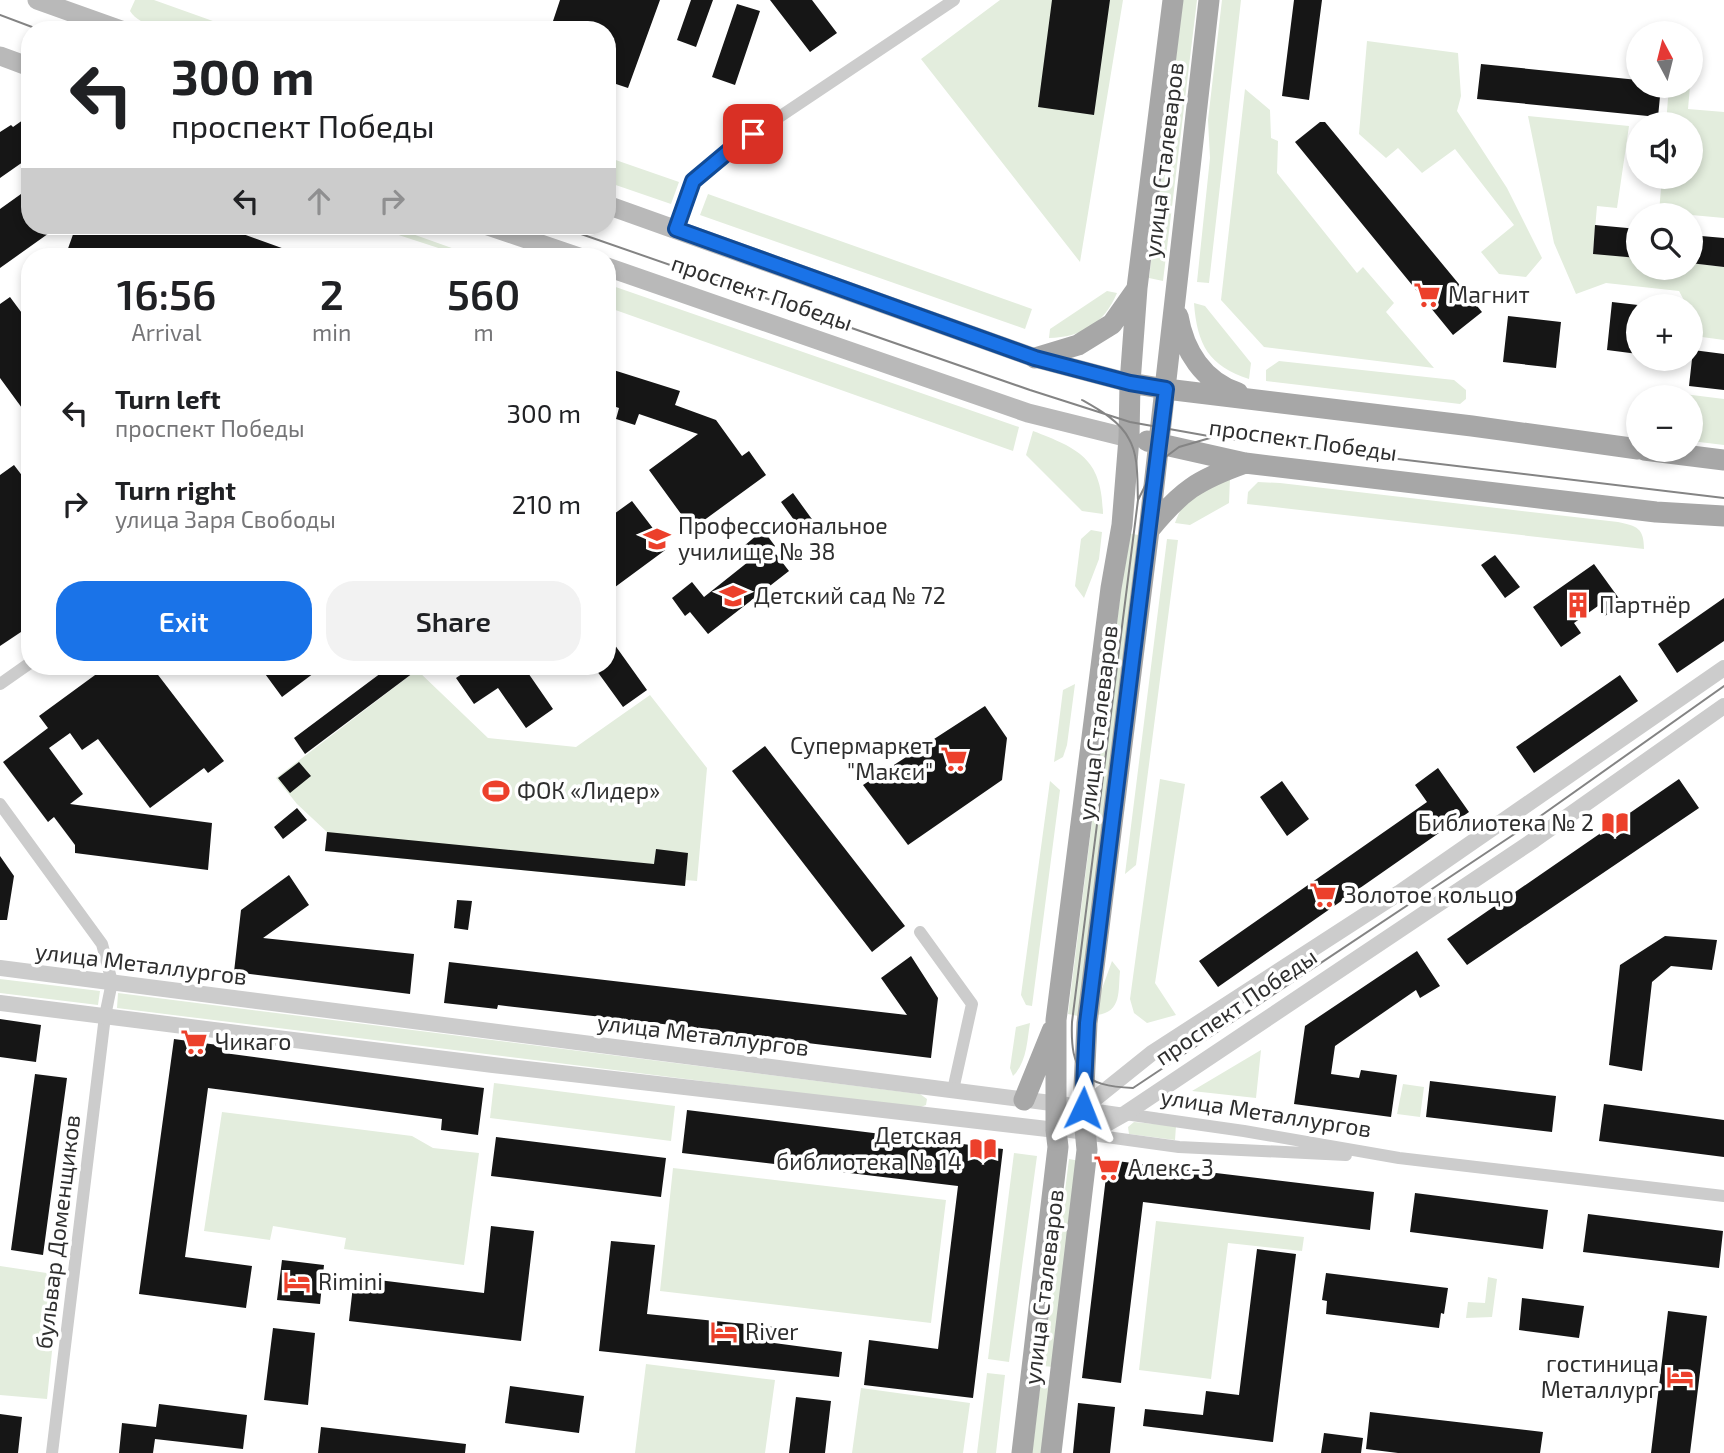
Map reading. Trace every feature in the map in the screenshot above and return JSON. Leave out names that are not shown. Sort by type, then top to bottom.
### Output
[{"type":"main road","points":[[37,0],[96,21]]},
{"type":"main road","name":"улица Сталеваров","points":[[1022,1453],[1058,1147],[1055,1130],[1056,1020],[1111,588],[1122,525],[1137,288],[1173,0]]},
{"type":"main road","name":"улица Сталеваров","points":[[1051,1453],[1087,1135],[1083,1108],[1087,1023],[1166,389],[1209,0]]},
{"type":"main road","points":[[0,56],[21,64]]},
{"type":"main road","name":"проспект Победы","points":[[616,208],[1035,358],[1130,383],[1626,447]]},
{"type":"main road","points":[[514,235],[553,248]]},
{"type":"main road","name":"проспект Победы","points":[[616,270],[1028,413],[1129,438],[1159,442],[1245,463],[1656,512],[1724,516]]},
{"type":"main road","points":[[1035,358],[1078,345],[1112,324],[1137,288]]},
{"type":"main road","points":[[1175,293],[1181,334],[1195,363],[1224,388],[1253,399]]},
{"type":"main road","points":[[1703,457],[1724,460]]},
{"type":"main road","points":[[1149,530],[1173,501],[1204,478],[1245,463]]},
{"type":"main road","points":[[1024,1100],[1056,1020]]},
{"type":"street","points":[[676,229],[693,181],[730,150],[954,0]]},
{"type":"street","name":"проспект Победы","points":[[1055,1130],[1152,1053],[1399,893],[1724,668]]},
{"type":"street","points":[[0,684],[21,669]]},
{"type":"street","name":"проспект Победы","points":[[1087,1135],[1126,1113],[1523,847],[1724,706]]},
{"type":"street","points":[[0,804],[102,944],[112,982]]},
{"type":"street","points":[[920,932],[972,1003],[953,1090]]},
{"type":"street","name":"улица Металлургов","points":[[0,968],[1126,1113],[1399,1158],[1724,1196]]},
{"type":"street","name":"бульвар Доменщиков","points":[[52,1453],[105,1016],[112,982]]},
{"type":"street","name":"улица Металлургов","points":[[0,1003],[1179,1147],[1399,1158]]},
{"type":"green space","points":[[135,0],[154,0],[213,21],[142,21],[130,11]]},
{"type":"green space","points":[[1000,0],[1123,0],[1080,262],[921,59]]},
{"type":"green space","points":[[1183,0],[1197,0],[1163,281],[1149,278]]},
{"type":"green space","points":[[1222,0],[1241,0],[1209,283],[1197,282],[1210,158],[1208,120]]},
{"type":"green space","points":[[1367,41],[1458,53],[1461,96],[1457,111],[1507,188],[1542,258],[1526,277],[1499,274],[1481,252],[1514,225],[1455,149],[1422,173],[1398,148],[1386,158],[1359,134]]},
{"type":"green space","points":[[1245,89],[1270,110],[1271,138],[1278,141],[1277,173],[1357,273],[1363,267],[1394,303],[1386,312],[1434,368],[1264,347],[1221,300]]},
{"type":"green space","points":[[1668,98],[1689,98],[1688,109],[1724,112],[1724,218],[1703,216],[1703,203],[1660,203],[1661,189],[1703,189],[1703,112],[1667,112]]},
{"type":"green space","points":[[1528,116],[1626,126],[1626,146],[1617,208],[1597,206],[1593,253],[1626,257],[1626,280],[1703,280],[1703,264],[1724,267],[1724,340],[1703,337],[1703,294],[1681,294],[1679,291],[1606,283],[1576,294],[1554,243]]},
{"type":"green space","points":[[616,160],[679,182],[671,204],[616,185]]},
{"type":"green space","points":[[708,194],[1032,309],[1025,329],[700,215]]},
{"type":"green space","points":[[399,235],[415,235],[452,248],[438,248]]},
{"type":"green space","points":[[616,287],[1019,427],[1013,451],[616,310]]},
{"type":"green space","points":[[1107,291],[1117,293],[1106,313],[1091,327],[1072,335],[1049,338],[1050,329]]},
{"type":"green space","points":[[1194,303],[1205,306],[1251,363],[1249,379],[1224,368],[1208,352],[1198,331]]},
{"type":"green space","points":[[1279,361],[1454,380],[1466,390],[1466,399],[1460,404],[1266,381],[1266,370]]},
{"type":"green space","points":[[1703,396],[1724,399],[1724,445],[1703,442]]},
{"type":"green space","points":[[1033,431],[1076,451],[1093,468],[1102,495],[1103,514],[1082,511],[1026,455]]},
{"type":"green space","points":[[1230,478],[1229,503],[1190,525],[1175,523],[1184,505],[1196,494]]},
{"type":"green space","points":[[1258,482],[1618,522],[1641,532],[1644,549],[1247,504],[1248,492]]},
{"type":"green space","points":[[1091,530],[1102,532],[1099,559],[1084,598],[1075,586],[1081,539]]},
{"type":"green space","points":[[1128,533],[1138,535],[1078,1016],[1068,1014]]},
{"type":"green space","points":[[1167,539],[1178,540],[1136,865],[1125,874]]},
{"type":"green space","name":"ФОК «Лидер»","points":[[410,675],[422,675],[488,738],[576,747],[650,695],[707,768],[697,881],[686,880],[685,886],[325,851],[327,832],[297,804],[276,778]]},
{"type":"green space","points":[[1075,684],[1067,745],[1063,757],[1054,762],[1063,690]]},
{"type":"green space","points":[[1160,779],[1185,784],[1155,983],[1176,1015],[1147,1023],[1134,1013],[1130,999]]},
{"type":"green space","points":[[1050,781],[1060,790],[1032,1006],[1026,1005],[1021,995]]},
{"type":"green space","points":[[1112,961],[1120,971],[1117,999],[1111,1010],[1097,1015],[1098,1000]]},
{"type":"green space","points":[[0,979],[100,991],[98,1005],[0,993]]},
{"type":"green space","points":[[118,993],[920,1094],[927,1099],[926,1105],[918,1108],[117,1008]]},
{"type":"green space","points":[[1030,1023],[1024,1058],[1013,1076],[1010,1068],[1016,1027]]},
{"type":"green space","points":[[1261,1050],[1256,1098],[1192,1091]]},
{"type":"green space","points":[[494,1083],[675,1106],[671,1141],[490,1118]]},
{"type":"green space","points":[[1403,1084],[1424,1087],[1420,1117],[1397,1114]]},
{"type":"green space","points":[[222,1112],[412,1136],[433,1148],[479,1153],[464,1265],[344,1249],[346,1238],[273,1226],[270,1240],[204,1231]]},
{"type":"green space","points":[[1134,1122],[1176,1126],[1175,1140],[1129,1134],[1128,1127]]},
{"type":"green space","points":[[1014,1153],[1037,1156],[1009,1362],[988,1359]]},
{"type":"green space","points":[[1069,1159],[1080,1161],[1054,1367],[1043,1366]]},
{"type":"green space","points":[[673,1168],[946,1200],[931,1323],[660,1291]]},
{"type":"green space","points":[[1156,1221],[1304,1237],[1302,1251],[1228,1243],[1211,1379],[1139,1370]]},
{"type":"green space","points":[[0,1266],[60,1275],[47,1399],[0,1395]]},
{"type":"green space","points":[[1488,1277],[1497,1279],[1492,1317],[1466,1318],[1468,1302],[1485,1303]]},
{"type":"green space","points":[[646,1364],[775,1380],[765,1453],[635,1453]]},
{"type":"green space","points":[[987,1373],[1005,1375],[996,1453],[977,1453]]},
{"type":"green space","points":[[1041,1379],[1052,1381],[1044,1453],[1032,1453]]},
{"type":"green space","points":[[861,1388],[970,1403],[963,1453],[852,1453]]},
{"type":"building","points":[[560,0],[660,0],[628,88],[616,84],[616,21],[553,21]]},
{"type":"building","points":[[691,0],[713,0],[696,47],[677,40]]},
{"type":"building","points":[[770,0],[812,0],[837,33],[810,52]]},
{"type":"building","points":[[1052,0],[1110,0],[1094,115],[1038,107]]},
{"type":"building","points":[[1294,0],[1322,0],[1309,100],[1282,96]]},
{"type":"building","points":[[737,4],[760,11],[735,85],[712,77]]},
{"type":"building","points":[[1481,64],[1626,79],[1626,98],[1660,98],[1658,112],[1626,114],[1477,99]]},
{"type":"building","points":[[21,121],[21,163],[0,178],[0,132],[11,125],[13,127]]},
{"type":"building","points":[[1320,122],[1325,122],[1482,312],[1453,335],[1295,142]]},
{"type":"building","points":[[21,194],[21,235],[46,235],[28,248],[21,248],[21,253],[0,268],[0,209]]},
{"type":"building","points":[[1595,225],[1626,228],[1626,257],[1593,254]]},
{"type":"building","points":[[73,235],[246,235],[282,248],[68,248]]},
{"type":"building","points":[[1703,236],[1724,238],[1724,267],[1703,265]]},
{"type":"building","points":[[10,297],[21,312],[21,407],[0,378],[0,304]]},
{"type":"building","points":[[1612,302],[1626,304],[1626,352],[1607,350]]},
{"type":"building","points":[[1508,316],[1561,322],[1556,368],[1503,362]]},
{"type":"building","points":[[1703,351],[1724,354],[1724,390],[1689,385],[1691,371],[1703,371]]},
{"type":"building","points":[[616,371],[680,391],[675,405],[716,420],[742,456],[749,451],[766,475],[692,529],[649,470],[698,434],[639,414],[635,425],[616,419],[619,408],[616,407]]},
{"type":"building","points":[[14,465],[21,474],[21,632],[0,646],[0,475]]},
{"type":"building","points":[[793,493],[814,522],[802,531],[781,502]]},
{"type":"building","points":[[632,501],[668,548],[616,586],[616,513]]},
{"type":"building","points":[[763,530],[775,546],[772,549],[789,571],[708,634],[690,612],[685,616],[672,598],[692,582],[704,597],[753,558],[744,546]]},
{"type":"building","points":[[1495,555],[1520,587],[1505,598],[1481,565]]},
{"type":"building","name":"Партнёр","points":[[1594,564],[1623,604],[1605,616],[1598,606],[1574,623],[1581,633],[1561,647],[1533,607]]},
{"type":"building","points":[[1724,598],[1724,641],[1677,673],[1658,644]]},
{"type":"building","points":[[616,647],[647,690],[623,707],[600,675],[616,675]]},
{"type":"building","points":[[95,675],[158,675],[224,761],[208,773],[204,768],[150,808],[98,739],[82,750],[70,733],[49,748],[83,794],[70,804],[212,823],[208,870],[75,853],[75,845],[54,817],[48,822],[3,762],[48,728],[39,716]]},
{"type":"building","points":[[266,675],[311,675],[282,697]]},
{"type":"building","points":[[378,675],[410,675],[305,754],[294,738]]},
{"type":"building","points":[[460,675],[530,675],[553,709],[526,728],[498,688],[474,704],[456,678]]},
{"type":"building","points":[[1620,675],[1638,701],[1534,773],[1516,747]]},
{"type":"building","name":"Супермаркет \"Макси\"","points":[[985,706],[1007,738],[1002,780],[908,845],[863,785]]},
{"type":"building","points":[[765,746],[905,926],[872,952],[732,771]]},
{"type":"building","points":[[299,762],[311,776],[290,793],[278,778]]},
{"type":"building","name":"Золотое кольцо","points":[[1438,768],[1469,812],[1218,987],[1199,961],[1427,802],[1415,785]]},
{"type":"building","points":[[1679,779],[1699,808],[1467,965],[1447,939]]},
{"type":"building","points":[[1282,781],[1309,819],[1287,836],[1260,797]]},
{"type":"building","points":[[297,808],[307,820],[283,839],[274,827]]},
{"type":"building","points":[[327,832],[654,864],[656,849],[688,853],[685,886],[325,851]]},
{"type":"building","points":[[0,856],[14,876],[7,920],[0,920]]},
{"type":"building","points":[[289,875],[309,905],[263,938],[414,954],[410,994],[234,972],[241,910]]},
{"type":"building","points":[[457,900],[472,901],[468,930],[454,928]]},
{"type":"building","points":[[1665,936],[1717,940],[1712,970],[1671,966],[1652,982],[1642,1071],[1609,1065],[1620,965]]},
{"type":"building","points":[[1417,951],[1440,986],[1420,998],[1416,990],[1335,1046],[1331,1074],[1359,1078],[1361,1070],[1397,1075],[1391,1117],[1294,1104],[1305,1026]]},
{"type":"building","points":[[911,956],[938,998],[931,1058],[680,1030],[680,1026],[498,1005],[497,1009],[444,1003],[449,962],[907,1015],[881,978]]},
{"type":"building","points":[[0,1019],[41,1025],[36,1062],[0,1057]]},
{"type":"building","points":[[174,1039],[225,1046],[224,1053],[484,1088],[478,1135],[441,1130],[442,1119],[208,1088],[185,1257],[252,1266],[246,1308],[139,1294]]},
{"type":"building","points":[[35,1074],[67,1078],[43,1255],[11,1250]]},
{"type":"building","points":[[1430,1081],[1556,1096],[1552,1132],[1426,1117]]},
{"type":"building","points":[[1604,1104],[1724,1120],[1724,1157],[1599,1141]]},
{"type":"building","points":[[687,1110],[1003,1149],[973,1398],[864,1385],[869,1340],[938,1349],[958,1186],[682,1153]]},
{"type":"building","points":[[496,1137],[666,1158],[661,1197],[491,1176]]},
{"type":"building","points":[[1108,1160],[1374,1192],[1370,1230],[1143,1202],[1121,1383],[1082,1378]]},
{"type":"building","points":[[1415,1193],[1548,1210],[1543,1249],[1410,1232]]},
{"type":"building","points":[[1588,1214],[1723,1231],[1719,1268],[1583,1252]]},
{"type":"building","points":[[491,1226],[534,1231],[521,1341],[349,1321],[354,1277],[484,1293]]},
{"type":"building","points":[[611,1241],[655,1245],[647,1314],[775,1327],[774,1343],[842,1352],[839,1377],[599,1351]]},
{"type":"building","points":[[1257,1249],[1296,1254],[1273,1442],[1143,1426],[1145,1409],[1203,1415],[1206,1391],[1239,1395]]},
{"type":"building","points":[[282,1260],[324,1265],[320,1304],[277,1300]]},
{"type":"building","points":[[1326,1273],[1448,1288],[1439,1328],[1326,1314],[1327,1301],[1322,1300]]},
{"type":"building","points":[[1522,1298],[1584,1306],[1579,1338],[1519,1330]]},
{"type":"building","name":"гостиница Металлург","points":[[1668,1311],[1707,1316],[1690,1453],[1651,1453]]},
{"type":"building","points":[[273,1328],[315,1333],[308,1405],[264,1400]]},
{"type":"building","points":[[510,1386],[584,1396],[579,1433],[505,1423]]},
{"type":"building","points":[[796,1397],[831,1401],[825,1453],[789,1453]]},
{"type":"building","points":[[1078,1403],[1115,1407],[1110,1453],[1073,1453]]},
{"type":"building","points":[[159,1404],[247,1415],[243,1449],[155,1439],[153,1453],[119,1453],[122,1423],[156,1427]]},
{"type":"building","points":[[1370,1412],[1543,1432],[1540,1453],[1398,1453],[1366,1449]]},
{"type":"building","points":[[0,1414],[22,1417],[18,1453],[0,1453]]},
{"type":"building","points":[[321,1427],[466,1444],[465,1453],[318,1453]]},
{"type":"building","points":[[1324,1433],[1363,1438],[1361,1453],[1321,1453]]},
{"type":"tram line","points":[[0,15],[21,23]]},
{"type":"tram line","points":[[584,235],[1030,390],[1130,422],[1214,437],[1724,498]]},
{"type":"tram line","points":[[1082,400],[1114,421],[1129,439],[1136,461],[1138,500],[1072,1022],[1077,1064],[1083,1073],[1102,1084],[1133,1088],[1525,827],[1724,686]]},
{"type":"tram line","points":[[1138,500],[1156,464],[1179,447],[1210,438]]},
{"type":"place","name":"Магнит","points":[[1427,295]]},
{"type":"place","name":"Профессиональное училище № 38","points":[[657,539]]},
{"type":"place","name":"Детский сад № 72","points":[[733,596]]},
{"type":"place","name":"Партнёр","points":[[1578,605]]},
{"type":"place","name":"Супермаркет \"Макси\"","points":[[954,759]]},
{"type":"place","name":"ФОК «Лидер»","points":[[496,791]]},
{"type":"place","name":"Библиотека № 2","points":[[1615,823]]},
{"type":"place","name":"Золотое кольцо","points":[[1323,895]]},
{"type":"place","name":"Чикаго","points":[[194,1042]]},
{"type":"place","name":"Детская библиотека № 14","points":[[983,1149]]},
{"type":"place","name":"Алекс-3","points":[[1107,1168]]},
{"type":"place","name":"Rimini","points":[[297,1282]]},
{"type":"place","name":"River","points":[[724,1332]]},
{"type":"place","name":"гостиница Металлург","points":[[1680,1377]]},
{"type":"route","points":[[753,134],[693,181],[676,229],[1035,358],[1130,383],[1166,389],[1087,1023],[1083,1108]]}]
